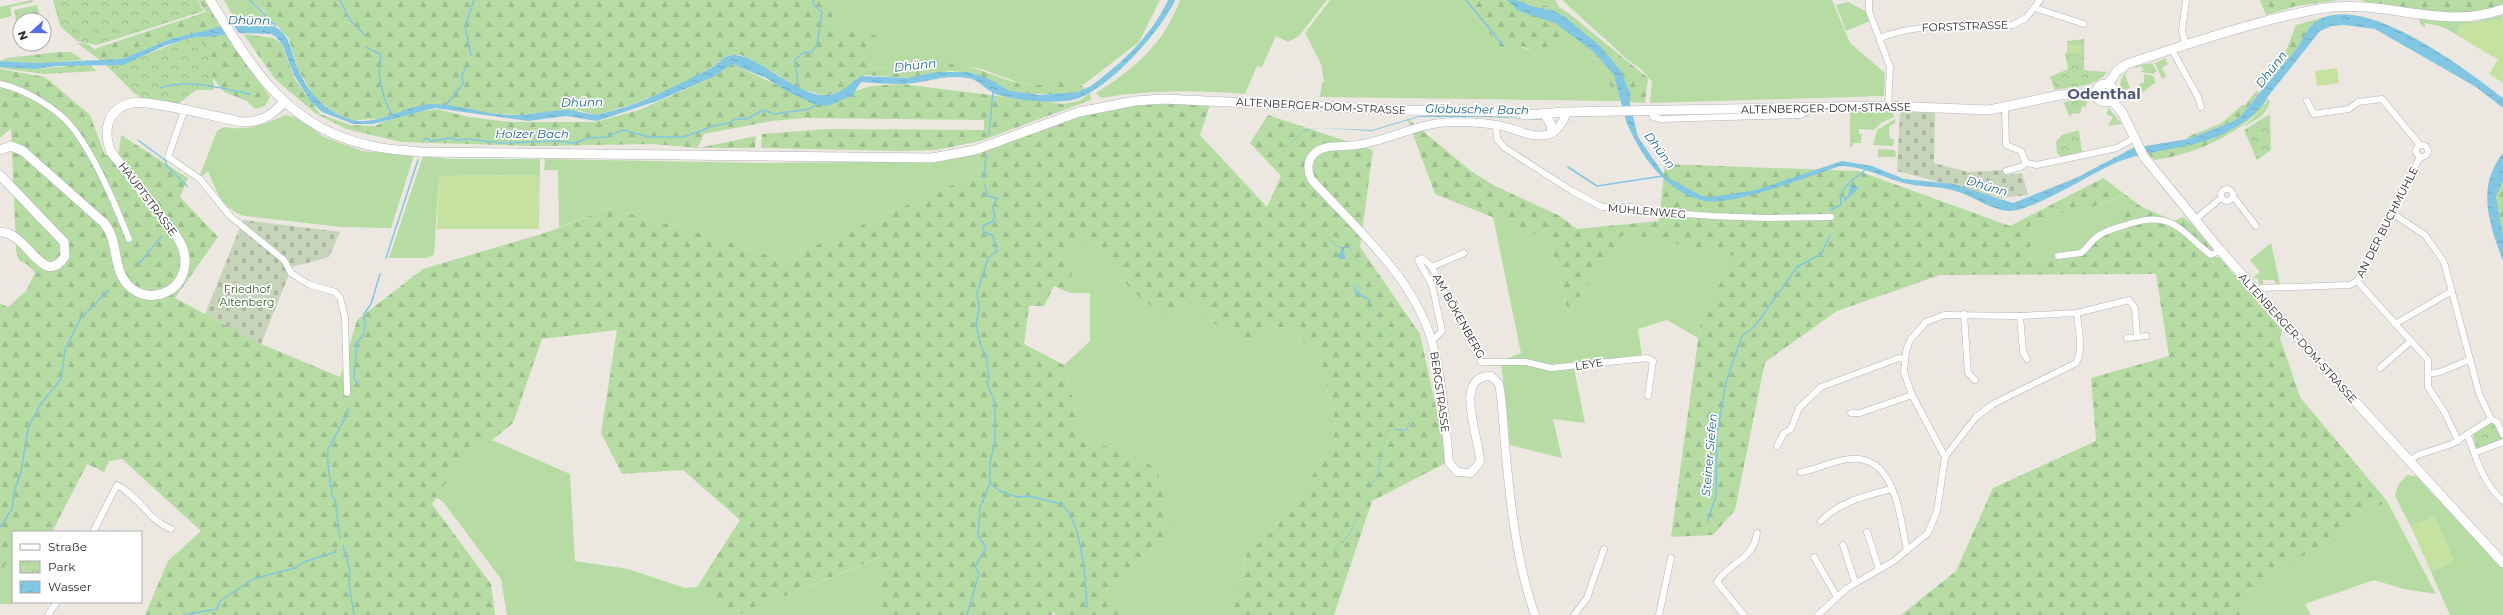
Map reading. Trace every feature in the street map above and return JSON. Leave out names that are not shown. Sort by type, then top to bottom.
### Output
[{"type":"main road","points":[[210,0],[233,38],[262,80],[284,102]]},
{"type":"main road","points":[[2108,84],[2114,91],[2111,99],[2101,101],[2096,93],[2100,85],[2108,84],[2123,66],[2251,25],[2320,8],[2357,7],[2461,17],[2483,15],[2503,9]]},
{"type":"main road","name":"ALTENBERGER-DOM-STRASSE","points":[[284,102],[302,116],[339,136],[359,143],[386,149],[432,152],[900,159],[932,158],[975,150],[1079,112],[1118,103],[1163,99],[1400,110],[1519,112],[1524,109],[1546,109],[1550,113],[1888,106],[1976,110],[2005,108],[2060,95],[2096,93]]},
{"type":"main road","name":"ALTENBERGER-DOM-STRASSE","points":[[2111,99],[2122,112],[2144,157],[2256,293],[2503,563]]},
{"type":"main road","name":"HAUPTSTRASSE","points":[[0,150],[10,146],[23,151],[104,223],[113,238],[119,272],[130,287],[148,296],[163,294],[177,284],[183,275],[184,253],[170,228],[111,152],[106,138],[106,127],[110,117],[119,109],[129,104],[144,103],[242,122],[257,122],[270,116],[284,102]]},
{"type":"main road","points":[[1550,113],[1552,133]]},
{"type":"main road","points":[[0,175],[64,242],[65,256],[55,265],[48,267],[40,264],[21,240],[14,235],[0,232]]},
{"type":"street","points":[[1869,0],[1869,11],[1890,67],[1888,106]]},
{"type":"street","name":"FORSTSTRASSE","points":[[1880,38],[1900,30],[1918,28],[2013,25],[2022,22],[2040,0]]},
{"type":"street","points":[[2186,0],[2182,31],[2186,45]]},
{"type":"street","points":[[2035,8],[2084,24]]},
{"type":"street","points":[[2172,50],[2198,98],[2201,108]]},
{"type":"street","points":[[0,84],[34,98],[72,126],[115,206],[129,239]]},
{"type":"street","name":"AN DER BUCHMÜHLE","points":[[2307,101],[2314,114],[2349,109],[2358,102],[2382,99],[2420,145],[2424,145],[2428,150],[2427,156],[2420,157]]},
{"type":"street","points":[[2005,108],[2006,145],[2021,151],[2026,163]]},
{"type":"street","points":[[184,111],[168,157],[200,179],[230,216],[284,260],[291,273],[308,284],[335,292],[340,298],[345,317],[347,393]]},
{"type":"street","points":[[1552,133],[1566,118],[1566,112]]},
{"type":"street","name":"BERGSTRASSE","points":[[1535,615],[1519,551],[1507,463],[1499,384],[1496,379],[1491,376],[1478,378],[1473,382],[1469,397],[1480,462],[1471,473],[1457,472],[1449,462],[1440,376],[1432,342],[1418,308],[1398,276],[1311,179],[1308,162],[1312,155],[1323,148],[1368,143],[1424,124],[1454,122],[1496,125],[1534,135],[1552,133]]},
{"type":"street","name":"MÜHLENWEG","points":[[1496,125],[1496,139],[1505,148],[1572,192],[1602,206],[1630,207],[1671,213],[1713,216],[1765,218],[1831,217]]},
{"type":"street","points":[[2006,172],[2021,167],[2026,163],[2037,165],[2117,148],[2136,142]]},
{"type":"street","name":"AN DER BUCHMÜHLE","points":[[2420,145],[2416,150],[2420,157]]},
{"type":"street","name":"AN DER BUCHMÜHLE","points":[[2256,293],[2262,288],[2350,285],[2357,281],[2420,157]]},
{"type":"street","points":[[2196,219],[2221,198],[2221,192],[2226,189],[2231,191],[2233,196],[2256,226]]},
{"type":"street","points":[[2221,198],[2228,200],[2233,196]]},
{"type":"street","points":[[2392,213],[2417,228],[2434,244],[2444,262],[2479,393],[2491,419],[2497,422],[2503,435]]},
{"type":"street","points":[[2058,256],[2081,253],[2099,235],[2131,223],[2154,219],[2164,219],[2172,223],[2211,255],[2220,250]]},
{"type":"street","name":"AM BÖKENBERG","points":[[1432,267],[1464,252]]},
{"type":"street","name":"AM BÖKENBERG","points":[[1432,342],[1442,331],[1432,285],[1418,260],[1422,258],[1432,267],[1481,362],[1488,363]]},
{"type":"street","points":[[2357,281],[2428,360],[2428,387],[2445,413],[2458,441]]},
{"type":"street","points":[[2395,324],[2452,291]]},
{"type":"street","points":[[1945,456],[1912,395],[1904,372],[1904,360],[1910,340],[1926,322],[1944,315],[1964,314],[2020,316],[2077,313],[2129,300],[2134,308],[2137,337]]},
{"type":"street","points":[[1818,615],[1836,597],[1855,582],[1907,551],[1928,533],[1937,511],[1945,456],[1965,429],[1985,410],[2076,363],[2079,357],[2080,348],[2077,313]]},
{"type":"street","points":[[1964,314],[1968,374],[1975,380]]},
{"type":"street","points":[[2020,316],[2023,352],[2027,359]]},
{"type":"street","points":[[2127,338],[2146,336]]},
{"type":"street","points":[[2380,368],[2410,341]]},
{"type":"street","name":"LEYE","points":[[1488,363],[1526,362],[1551,368],[1647,358],[1653,361],[1648,396]]},
{"type":"street","points":[[1777,446],[1784,433],[1791,429],[1799,408],[1821,387],[1899,358],[1904,360]]},
{"type":"street","points":[[2429,374],[2440,372],[2469,360]]},
{"type":"street","points":[[1851,413],[1860,413],[1912,395]]},
{"type":"street","points":[[2409,461],[2418,455],[2468,436],[2491,419]]},
{"type":"street","points":[[2468,436],[2487,484],[2503,501]]},
{"type":"street","points":[[2474,453],[2503,442]]},
{"type":"street","points":[[1800,472],[1844,460],[1860,459],[1879,467],[1888,478],[1892,489],[1907,551]]},
{"type":"street","points":[[94,531],[117,485],[128,492],[162,525],[171,530]]},
{"type":"street","points":[[1821,521],[1828,514],[1858,499],[1892,489]]},
{"type":"street","points":[[1867,532],[1879,569]]},
{"type":"street","points":[[1744,615],[1717,582],[1756,545],[1757,533]]},
{"type":"street","points":[[1843,545],[1855,582]]},
{"type":"street","points":[[1574,615],[1587,598],[1604,549]]},
{"type":"street","points":[[1814,557],[1836,597]]},
{"type":"street","points":[[1659,615],[1671,558]]},
{"type":"street","points":[[48,615],[56,603]]},
{"type":"green space","points":[[32,0],[34,2],[10,7],[12,16],[0,19],[0,7]]},
{"type":"green space","points":[[53,0],[197,0],[204,11],[97,45],[77,41],[60,26]]},
{"type":"green space","points":[[198,0],[205,0],[221,27],[170,39],[122,59],[101,61],[77,43],[86,43],[94,49],[206,12]]},
{"type":"green space","points":[[224,0],[248,0],[265,14],[263,21],[234,18]]},
{"type":"green space","points":[[250,0],[828,0],[834,12],[832,29],[876,35],[869,69],[922,64],[954,64],[974,68],[1004,79],[1024,84],[1040,85],[1062,81],[1076,82],[1085,90],[1068,94],[1030,94],[1010,91],[973,73],[950,71],[907,78],[866,75],[857,78],[845,90],[826,96],[797,88],[775,73],[741,55],[729,55],[714,66],[673,88],[633,104],[596,115],[581,111],[565,110],[522,115],[489,113],[432,104],[377,119],[352,120],[333,112],[315,98],[298,69],[289,39],[275,23],[265,21],[266,13]]},
{"type":"green space","points":[[828,0],[1160,0],[1139,42],[1083,85],[1066,81],[1035,85],[1012,80],[976,68],[949,64],[922,64],[868,69],[832,29],[834,12]]},
{"type":"green space","points":[[1180,0],[1327,0],[1299,36],[1288,42],[1276,36],[1262,67],[1257,66],[1245,94],[1155,92],[1101,98],[1096,93],[1110,84],[1147,54],[1157,42],[1166,30]]},
{"type":"green space","points":[[1330,0],[1463,0],[1501,48],[1516,44],[1528,50],[1547,47],[1561,36],[1583,49],[1597,62],[1618,101],[1320,97],[1322,82],[1324,82],[1321,64],[1305,33]]},
{"type":"green space","points":[[1463,0],[1533,0],[1539,5],[1559,7],[1648,78],[1645,103],[1618,101],[1602,70],[1591,55],[1561,36],[1547,47],[1536,52],[1516,44],[1501,48]]},
{"type":"green space","points":[[1533,0],[1555,0],[1559,7],[1539,5]]},
{"type":"green space","points":[[1562,0],[1832,0],[1850,43],[1885,73],[1884,96],[1650,103],[1652,82],[1641,69],[1629,61]]},
{"type":"green space","points":[[2260,0],[2340,0],[2296,6],[2266,15]]},
{"type":"green space","points":[[2360,0],[2503,0],[2503,4],[2483,11],[2439,12],[2402,9],[2371,4]]},
{"type":"green space","points":[[1848,2],[1867,12],[1870,21],[1846,31],[1836,5]]},
{"type":"green space","points":[[37,5],[39,12],[14,12],[14,10]]},
{"type":"green space","points":[[2503,15],[2502,20],[2461,25],[2457,35],[2443,27],[2425,23],[2425,27],[2422,26],[2418,19],[2475,22]]},
{"type":"green space","points":[[240,17],[263,21],[274,25],[237,25],[234,18]]},
{"type":"green space","points":[[2324,17],[2312,26],[2298,47],[2262,89],[2258,86],[2286,51],[2296,25]]},
{"type":"green space","points":[[2503,19],[2503,83],[2489,74],[2498,60],[2457,35],[2461,25]]},
{"type":"green space","points":[[243,34],[273,38],[281,43],[295,79],[320,114],[350,125],[375,126],[395,116],[437,109],[469,117],[511,122],[595,122],[639,110],[713,77],[732,64],[816,103],[871,86],[902,84],[1063,104],[1079,101],[1090,93],[1091,100],[980,141],[936,150],[901,151],[761,148],[762,134],[827,129],[984,130],[984,120],[804,118],[772,121],[704,134],[698,148],[653,144],[537,146],[401,142],[346,129],[315,113],[276,80]]},
{"type":"green space","points":[[226,35],[270,97],[265,106],[255,109],[247,101],[224,92],[212,77],[174,101],[135,94],[106,65],[123,65],[190,38]]},
{"type":"green space","points":[[190,38],[200,38],[206,50],[213,76],[214,90],[196,90],[178,104],[140,97],[106,65],[138,58]]},
{"type":"green space","points":[[2084,39],[2084,70],[2107,72],[2102,77],[2090,84],[2055,90],[2050,77],[2068,69],[2065,53],[2070,52],[2067,41]]},
{"type":"green space","points":[[2067,45],[2081,45],[2081,53],[2067,53]]},
{"type":"green space","points":[[71,52],[83,60],[35,63],[0,61],[7,58]]},
{"type":"green space","points":[[2165,58],[2168,64],[2162,68],[2166,76],[2162,79],[2155,63]]},
{"type":"green space","points":[[2152,63],[2157,71],[2153,74],[2140,72],[2144,70],[2141,66],[2135,68],[2136,66]]},
{"type":"green space","points":[[80,65],[91,66],[97,71],[44,74],[0,68],[6,66],[36,69]]},
{"type":"green space","points":[[2337,68],[2339,83],[2317,86],[2315,71]]},
{"type":"green space","points":[[0,69],[45,77],[90,115],[105,155],[118,158],[121,135],[188,178],[180,197],[218,237],[175,298],[261,344],[340,377],[357,320],[423,269],[548,232],[609,208],[719,238],[781,260],[980,173],[978,153],[1003,145],[1064,121],[1093,112],[1159,104],[1210,105],[1200,135],[1267,207],[1281,176],[1250,143],[1268,115],[1373,150],[1360,247],[1420,334],[1448,462],[1372,501],[1334,615],[1232,615],[1247,553],[1269,534],[1307,486],[1337,429],[1319,354],[1299,340],[1293,329],[1267,325],[1249,345],[1213,323],[1193,300],[1161,313],[1132,291],[1107,261],[1075,236],[1066,253],[1072,270],[1070,293],[1054,286],[1044,306],[1029,306],[1024,344],[1064,365],[1084,443],[1122,448],[1158,470],[1170,533],[1106,589],[1124,615],[1056,615],[1053,612],[1052,615],[881,615],[883,556],[738,615],[723,615],[697,587],[740,520],[683,470],[622,474],[601,433],[617,330],[542,339],[513,423],[453,472],[432,504],[491,584],[495,615],[145,615],[168,561],[201,531],[122,459],[109,461],[104,472],[87,464],[53,531],[12,531],[12,558],[9,558],[0,575],[0,304],[8,307],[26,291],[35,273],[28,265],[19,260],[16,250],[11,128],[0,138]]},
{"type":"green space","points":[[2129,70],[2125,75],[2130,88],[2120,92],[2120,85],[2124,74]]},
{"type":"green space","points":[[2144,74],[2153,76],[2156,82],[2142,93],[2139,84],[2144,82]]},
{"type":"green space","points":[[2256,91],[2259,93],[2241,116],[2232,122],[2188,139],[2187,137],[2222,123],[2242,105],[2245,105]]},
{"type":"green space","points":[[2267,99],[2270,101],[2263,114],[2256,120],[2243,127],[2265,107]]},
{"type":"green space","points":[[2088,100],[2086,107],[2082,106],[2080,114],[2073,113],[2070,117],[2063,102]]},
{"type":"green space","points":[[2265,103],[2265,107],[2240,127],[2200,148],[2154,160],[2148,153],[2211,139],[2235,128]]},
{"type":"green space","points":[[2109,108],[2122,124],[2108,126],[2113,117],[2106,114]]},
{"type":"green space","points":[[1892,111],[1894,117],[1881,123],[1874,130],[1859,129],[1859,134],[1862,134],[1861,143],[1853,143],[1852,147],[1850,147],[1850,112]]},
{"type":"green space","points":[[1900,111],[1935,113],[1934,163],[1968,172],[2005,170],[2006,175],[2022,173],[2028,195],[2000,198],[1897,171]]},
{"type":"green space","points":[[2270,114],[2271,150],[2257,160],[2244,130]]},
{"type":"green space","points":[[286,115],[297,118],[324,137],[362,151],[414,155],[391,228],[341,227],[245,216],[230,209],[225,204],[217,193],[208,171],[201,177],[200,175],[217,131],[224,127],[249,128],[270,122]]},
{"type":"green space","points":[[1407,118],[1471,171],[1495,186],[1560,216],[1577,229],[1659,221],[1665,164],[1858,171],[2010,226],[2103,178],[2142,207],[2174,221],[2183,217],[2191,223],[2213,250],[2207,257],[2219,257],[2282,330],[2280,338],[2300,397],[2387,501],[2232,602],[2241,615],[1901,615],[1956,571],[1993,488],[2096,441],[2091,378],[2169,356],[2156,274],[1940,275],[1837,311],[1765,362],[1735,510],[1713,535],[1671,537],[1701,318],[1735,256],[1625,233],[1568,312],[1550,240],[1435,194]],"holes":[[[2119,197],[2123,229],[2102,236],[2081,255],[2031,262],[2030,226],[2048,214],[2080,212]]]},
{"type":"green space","points":[[1895,119],[1895,123],[1889,127],[1890,139],[1894,139],[1893,146],[1873,145],[1877,130]]},
{"type":"green space","points":[[2079,130],[2082,153],[2061,157],[2057,153],[2056,142],[2062,135]]},
{"type":"green space","points":[[756,136],[755,148],[698,148]]},
{"type":"green space","points":[[1878,149],[1895,150],[1896,157],[1878,157]]},
{"type":"green space","points":[[978,153],[980,173],[781,260],[719,238],[609,208],[559,227],[558,170],[544,170],[545,159],[769,163],[934,161]]},
{"type":"green space","points":[[423,156],[451,159],[540,159],[540,175],[439,176],[434,255],[426,258],[389,258]]},
{"type":"green space","points":[[540,175],[539,229],[437,229],[439,176]]},
{"type":"green space","points":[[2503,181],[2503,235],[2496,197]]},
{"type":"green space","points":[[2120,197],[2123,230],[2102,236],[2081,255],[2031,262],[2030,226],[2048,214],[2080,212]]},
{"type":"green space","points":[[1493,217],[1550,240],[1568,312],[1625,233],[1736,256],[1701,318],[1698,338],[1667,320],[1638,329],[1642,356],[1573,363],[1585,423],[1553,419],[1562,458],[1510,445],[1501,361],[1521,353]]},
{"type":"green space","name":"Friedhof Altenberg","points":[[243,220],[340,232],[329,257],[292,267],[261,344],[205,314]]},
{"type":"green space","points":[[1075,235],[1107,261],[1132,291],[1193,300],[1213,323],[1249,344],[1267,325],[1293,329],[1299,340],[1319,354],[1337,429],[1307,486],[1269,534],[1247,553],[1232,615],[1124,615],[1106,589],[1170,533],[1122,448],[1084,443],[1064,365],[1090,341],[1090,293],[1070,293],[1072,270],[1066,253]]},
{"type":"green space","points":[[2271,243],[2280,284],[2276,284],[2274,280],[2263,280],[2263,284],[2259,284],[2258,279],[2253,278],[2260,272],[2250,260]]},
{"type":"green space","points":[[2493,422],[2502,439],[2476,449],[2473,435]]},
{"type":"green space","points":[[492,440],[570,474],[575,561],[628,569],[685,588],[697,587],[723,615],[507,615],[501,579],[444,503],[436,497],[453,472]]},
{"type":"green space","points":[[2407,475],[2416,476],[2503,569],[2503,615],[2450,615],[2431,572],[2454,561],[2434,517],[2411,527],[2395,496],[2398,485]]},
{"type":"green space","points":[[2387,501],[2436,594],[2404,589],[2374,580],[2305,604],[2311,615],[2241,615],[2231,602]]},
{"type":"green space","points":[[2434,517],[2454,561],[2431,572],[2411,527]]},
{"type":"green space","points":[[884,556],[881,615],[738,615]]},
{"type":"green space","points":[[9,557],[12,558],[12,604],[0,604],[0,575]]},
{"type":"water","points":[[1168,0],[1175,0],[1159,27],[1118,72],[1089,93],[1068,101],[1048,102],[1006,97],[990,91],[971,79],[951,77],[904,84],[861,82],[852,96],[827,106],[814,104],[788,92],[766,78],[732,64],[713,77],[657,101],[597,121],[566,116],[528,121],[435,108],[373,124],[353,124],[322,112],[311,102],[294,75],[282,44],[276,37],[271,34],[239,33],[234,26],[263,26],[277,28],[282,32],[288,41],[302,77],[318,100],[341,116],[360,121],[381,118],[423,105],[433,104],[511,115],[525,115],[568,110],[599,114],[643,101],[711,68],[728,56],[738,55],[762,65],[789,82],[816,94],[828,95],[838,93],[861,76],[907,78],[937,72],[968,72],[987,78],[1010,91],[1039,95],[1078,92],[1091,86],[1114,68],[1135,48],[1154,25]]},
{"type":"water","points":[[1507,0],[1516,0],[1531,6],[1554,11],[1565,17],[1600,46],[1620,70],[1630,93],[1630,104],[1638,137],[1665,176],[1702,196],[1711,197],[1756,190],[1842,161],[1872,166],[1904,179],[1953,184],[2013,203],[2076,178],[2133,148],[2188,139],[2232,122],[2241,116],[2297,48],[2312,25],[2325,17],[2345,14],[2369,18],[2418,40],[2443,55],[2503,98],[2503,108],[2476,87],[2375,29],[2344,25],[2332,26],[2320,31],[2259,109],[2244,122],[2234,128],[2205,141],[2143,154],[2113,164],[2045,200],[2018,210],[2008,211],[1994,208],[1952,190],[1896,181],[1865,170],[1848,166],[1840,166],[1752,195],[1734,199],[1705,201],[1691,197],[1678,190],[1656,171],[1639,147],[1626,121],[1614,75],[1594,52],[1555,23],[1519,11]]},
{"type":"water","points":[[223,26],[228,35],[190,38],[164,46],[123,65],[57,66],[36,69],[0,67],[0,61],[35,63],[122,59],[170,39]]},
{"type":"water","name":"Glöbuscher Bach","points":[[1419,116],[1487,116],[1584,122],[1486,117],[1419,117],[1372,131],[1320,128],[1372,130]]},
{"type":"water","points":[[1320,128],[1304,131],[1275,158],[1304,130]]},
{"type":"water","points":[[2503,153],[2503,181],[2496,197],[2503,235],[2503,261],[2493,233],[2487,192],[2495,166]]},
{"type":"water","points":[[1851,184],[1859,188],[1844,202],[1844,198],[1848,196]]},
{"type":"water","points":[[1318,226],[1338,247],[1349,247],[1360,265],[1349,248],[1344,248],[1345,259],[1339,259],[1338,256],[1342,248],[1337,247]]},
{"type":"water","points":[[1358,282],[1359,293],[1369,299],[1375,314],[1368,300],[1358,293]]},
{"type":"water","points":[[1413,412],[1407,430],[1401,431],[1392,428],[1406,430]]},
{"type":"water","points":[[1392,428],[1387,432],[1377,478],[1365,492],[1376,478],[1387,431]]},
{"type":"water","points":[[1360,512],[1350,534],[1313,575],[1349,534]]},
{"type":"waterway","name":"Dhünn","points":[[249,0],[265,14],[264,21],[275,24],[275,28]]},
{"type":"waterway","points":[[340,0],[350,20],[365,35]]},
{"type":"waterway","points":[[471,55],[465,26],[474,0]]},
{"type":"waterway","points":[[796,89],[798,84],[795,60],[804,52],[811,53],[817,45],[822,12],[813,4],[814,0]]},
{"type":"waterway","points":[[1466,0],[1503,45]]},
{"type":"waterway","points":[[366,47],[380,54],[380,83],[385,100],[393,115]]},
{"type":"waterway","points":[[445,106],[463,84],[462,75],[466,67]]},
{"type":"waterway","points":[[161,88],[171,85],[193,84],[250,94]]},
{"type":"waterway","points":[[989,135],[993,91]]},
{"type":"waterway","name":"Holzer Bach","points":[[424,140],[426,138],[431,141],[451,138],[456,140],[468,139],[500,143],[557,141],[574,143],[588,138],[607,137],[623,130],[649,137],[683,137],[714,126],[729,123],[735,119],[747,119],[763,110],[775,114],[809,109],[818,104]]},
{"type":"waterway","points":[[138,140],[166,161],[166,165],[187,186]]},
{"type":"waterway","points":[[984,178],[986,154]]},
{"type":"waterway","name":"Holzer Bach","points":[[386,258],[418,160]]},
{"type":"waterway","points":[[1568,167],[1597,186],[1663,176]]},
{"type":"waterway","name":"Steiner Siefen","points":[[1830,210],[1841,205],[1842,193],[1844,189],[1852,180],[1866,169]]},
{"type":"waterway","points":[[967,615],[979,573],[975,567],[986,547],[978,536],[980,508],[990,483],[990,463],[995,441],[995,403],[987,383],[989,377],[986,355],[981,346],[976,324],[979,308],[977,293],[988,258],[997,251],[993,236],[984,232],[983,226],[992,222],[995,217],[993,208],[997,198],[987,196],[985,185]]},
{"type":"waterway","points":[[138,265],[162,236]]},
{"type":"waterway","name":"Steiner Siefen","points":[[1707,522],[1716,496],[1717,434],[1726,382],[1742,336],[1755,326],[1797,267],[1821,254],[1830,236]]},
{"type":"waterway","name":"Holzer Bach","points":[[358,385],[354,378],[357,343],[363,335],[365,325],[364,314],[371,304],[380,274]]},
{"type":"waterway","name":"Glöbuscher Bach","points":[[1354,287],[1356,293],[1366,298]]},
{"type":"waterway","points":[[0,527],[12,509],[14,492],[21,472],[28,428],[40,405],[61,379],[65,350],[80,319],[109,290]]},
{"type":"waterway","name":"Holzer Bach","points":[[340,538],[335,499],[332,496],[328,467],[328,449],[348,413],[348,408]]},
{"type":"waterway","points":[[990,483],[1000,491],[1017,497],[1029,496],[1061,504],[1068,512],[1074,523],[1082,552],[1087,608]]},
{"type":"waterway","name":"Holzer Bach","points":[[343,546],[350,570],[349,584],[354,615]]},
{"type":"waterway","points":[[183,615],[217,609],[220,601],[253,579],[295,568],[304,562],[335,552],[336,549]]},
{"type":"district","name":"Odenthal","points":[[2104,93]]}]
